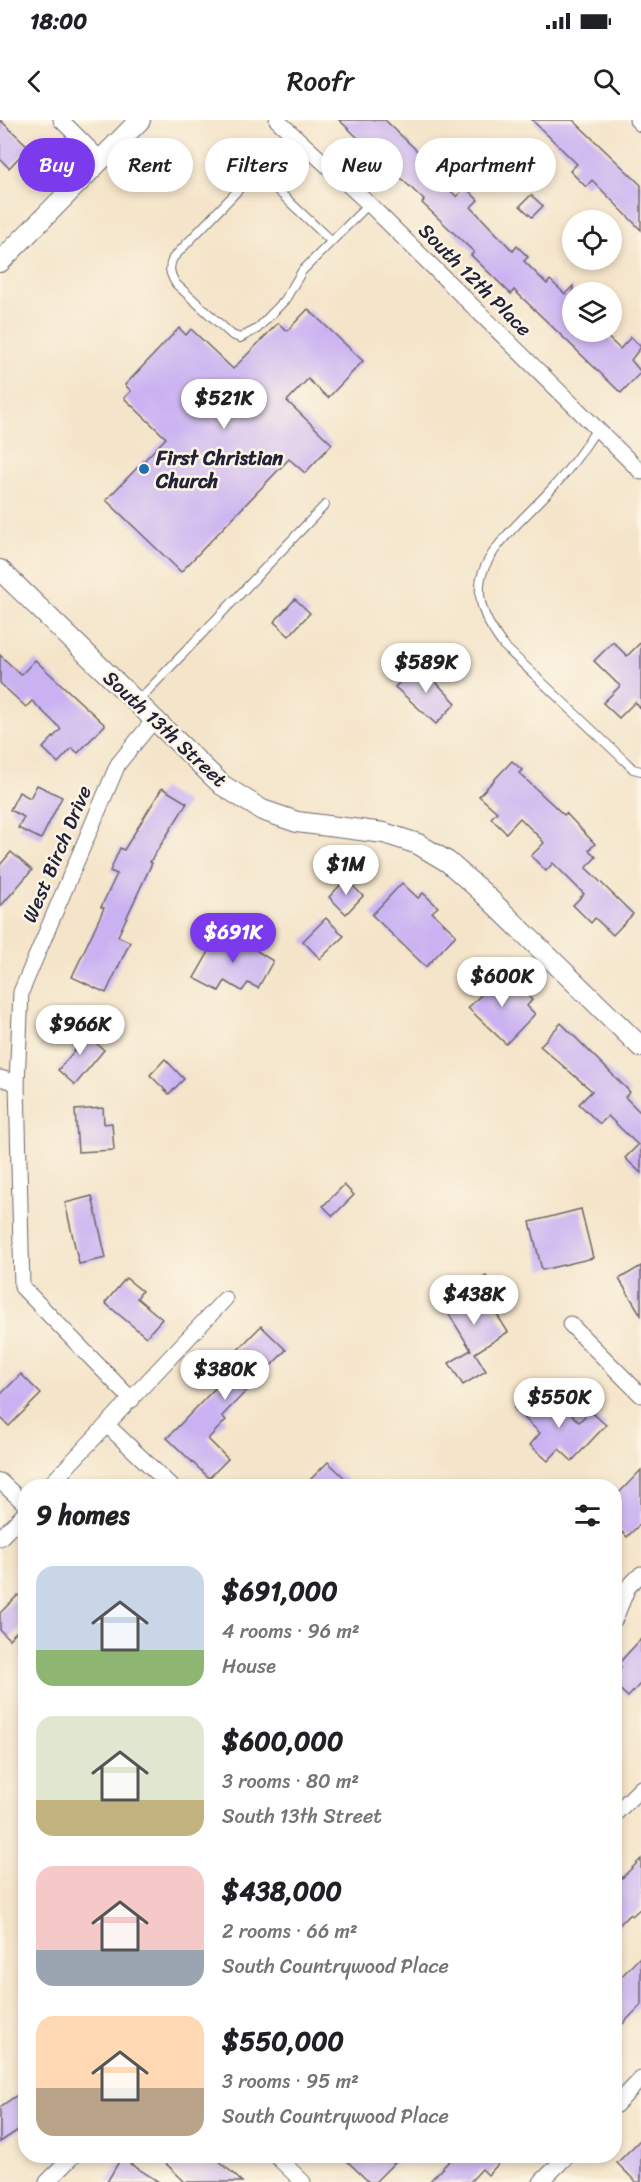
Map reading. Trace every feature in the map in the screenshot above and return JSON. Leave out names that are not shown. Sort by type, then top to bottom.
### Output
[{"type":"street","points":[[61,120],[101,160]]},
{"type":"street","points":[[0,262],[140,120]]},
{"type":"street","name":"South 12th Place","points":[[277,120],[369,204],[641,472]]},
{"type":"street","points":[[637,120],[641,123]]},
{"type":"street","name":"South 13th Street","points":[[0,570],[153,721],[222,785],[262,810],[297,822],[384,833],[418,844],[448,862],[481,891],[641,1047]]},
{"type":"street","name":"West Birch Drive","points":[[132,1400],[22,1287],[17,1083],[21,992],[118,764],[153,721]]},
{"type":"street","points":[[0,1078],[17,1083]]},
{"type":"street","points":[[56,1479],[225,1299]]},
{"type":"street","points":[[570,1324],[641,1395]]},
{"type":"street","points":[[107,1425],[164,1479]]},
{"type":"street","points":[[0,1481],[18,1498]]},
{"type":"street","points":[[0,1538],[18,1520]]},
{"type":"street","points":[[622,1587],[641,1574]]},
{"type":"street","points":[[622,1808],[641,1788]]},
{"type":"street","points":[[622,2099],[641,2079]]},
{"type":"street","points":[[47,2182],[66,2163]]},
{"type":"street","points":[[286,2163],[303,2182]]},
{"type":"street","points":[[541,2182],[560,2163]]},
{"type":"lane","points":[[288,138],[292,134]]},
{"type":"lane","points":[[236,192],[172,258],[169,266],[170,275],[176,284],[232,335],[240,338],[257,329],[285,300],[302,271],[369,204]]},
{"type":"lane","points":[[279,192],[331,241]]},
{"type":"lane","points":[[596,430],[554,486],[498,545],[485,567],[479,584],[480,600],[488,624],[503,645],[633,769],[641,771]]},
{"type":"lane","points":[[136,703],[326,505]]},
{"type":"building","points":[[0,120],[19,138],[18,159],[9,168],[0,159]]},
{"type":"building","points":[[339,120],[385,120],[415,149],[415,192],[403,180],[403,138],[358,138]]},
{"type":"building","points":[[532,120],[573,120],[641,185],[641,230],[592,180],[586,187],[570,171],[577,164],[556,143],[556,138],[550,138]]},
{"type":"building","points":[[416,192],[452,192],[457,197],[461,192],[470,192],[478,200],[471,207],[513,251],[517,246],[528,257],[524,261],[547,284],[550,280],[562,291],[562,336],[514,290],[511,294],[471,255],[474,252],[422,203],[424,200]]},
{"type":"building","points":[[531,195],[543,206],[532,217],[520,206]]},
{"type":"building","points":[[308,309],[363,361],[328,398],[308,379],[287,401],[332,444],[305,473],[289,459],[181,572],[106,500],[166,438],[124,398],[131,391],[125,385],[179,328],[186,335],[191,329],[233,369],[278,323],[287,331]]},
{"type":"building","points":[[631,337],[641,347],[631,360],[641,372],[621,393],[568,342],[613,342],[620,349]]},
{"type":"building","points":[[295,599],[310,613],[289,636],[274,622]]},
{"type":"building","points":[[613,642],[627,656],[641,642],[641,709],[635,702],[619,718],[603,703],[620,686],[594,661]]},
{"type":"building","points":[[0,655],[21,675],[35,660],[105,725],[78,753],[72,748],[58,763],[43,748],[61,729],[32,701],[26,707],[0,683]]},
{"type":"building","points":[[418,664],[456,703],[436,724],[395,687]]},
{"type":"building","points":[[512,761],[522,770],[519,773],[564,815],[566,813],[595,844],[589,850],[596,857],[586,868],[633,914],[613,935],[595,918],[591,923],[573,905],[584,894],[553,863],[546,871],[531,856],[544,843],[520,818],[506,833],[491,818],[497,812],[479,796]]},
{"type":"building","points":[[37,785],[62,797],[41,839],[18,828],[24,817],[10,810],[19,792],[30,798]]},
{"type":"building","points":[[162,788],[187,803],[150,862],[152,863],[118,936],[130,942],[106,993],[72,977],[117,874],[110,871],[120,848],[124,850]]},
{"type":"building","points":[[11,852],[32,870],[0,907],[0,865]]},
{"type":"building","points":[[346,879],[363,896],[346,914],[329,897]]},
{"type":"building","points":[[402,883],[418,898],[423,893],[438,907],[432,912],[456,935],[426,967],[372,915]]},
{"type":"building","points":[[326,918],[344,936],[320,959],[303,941]]},
{"type":"building","points":[[222,929],[273,961],[258,988],[248,983],[242,991],[225,981],[219,991],[194,978]]},
{"type":"building","points":[[493,972],[510,989],[515,984],[532,1000],[527,1006],[535,1014],[506,1044],[468,1008],[484,992],[478,987]]},
{"type":"building","points":[[561,1023],[630,1092],[625,1097],[641,1113],[641,1173],[625,1158],[638,1145],[608,1116],[600,1124],[579,1104],[592,1091],[540,1046]]},
{"type":"building","points":[[76,1026],[104,1050],[75,1085],[58,1070],[77,1048],[66,1038]]},
{"type":"building","points":[[165,1059],[184,1079],[169,1094],[150,1075]]},
{"type":"building","points":[[103,1108],[104,1124],[112,1123],[114,1150],[78,1152],[75,1110]]},
{"type":"building","points":[[344,1185],[354,1195],[333,1216],[323,1206]]},
{"type":"building","points":[[92,1196],[106,1258],[79,1264],[65,1203]]},
{"type":"building","points":[[581,1209],[593,1258],[542,1270],[530,1222]]},
{"type":"building","points":[[641,1266],[641,1315],[619,1279]]},
{"type":"building","points":[[486,1276],[498,1296],[489,1302],[508,1332],[475,1353],[486,1371],[463,1385],[449,1363],[471,1350],[442,1303]]},
{"type":"building","points":[[126,1278],[142,1291],[137,1298],[162,1319],[146,1337],[105,1303]]},
{"type":"building","points":[[261,1326],[286,1350],[222,1416],[226,1420],[208,1439],[228,1459],[209,1478],[167,1438],[221,1382],[217,1378],[234,1361],[231,1357]]},
{"type":"building","points":[[21,1374],[41,1394],[9,1426],[0,1417],[0,1395]]},
{"type":"building","points":[[551,1396],[579,1422],[590,1411],[606,1425],[572,1461],[559,1449],[548,1461],[530,1445],[540,1433],[514,1408],[524,1397],[538,1410]]},
{"type":"building","points":[[328,1462],[346,1479],[311,1479]]},
{"type":"building","points":[[641,1470],[641,1523],[627,1537],[622,1532],[622,1490]]},
{"type":"building","points":[[18,1595],[18,1630],[9,1639],[0,1630],[0,1613]]},
{"type":"building","points":[[641,1639],[641,1683],[628,1697],[622,1691],[622,1660]]},
{"type":"building","points":[[641,1859],[641,1908],[622,1922],[622,1878]]},
{"type":"building","points":[[641,1956],[641,2005],[622,2025],[622,1976]]},
{"type":"building","points":[[18,2095],[18,2130],[0,2142],[0,2107]]},
{"type":"building","points":[[641,2139],[641,2182],[636,2182],[617,2163],[622,2163],[622,2158]]},
{"type":"building","points":[[118,2163],[129,2163],[159,2182],[107,2182]]},
{"type":"building","points":[[165,2163],[222,2163],[242,2182],[185,2182]]},
{"type":"building","points":[[349,2163],[394,2163],[375,2182],[369,2182]]},
{"type":"building","points":[[447,2163],[499,2163],[488,2175],[482,2169],[470,2182],[429,2182]]},
{"type":"place","name":"First Christian Church","points":[[144,469]]}]
